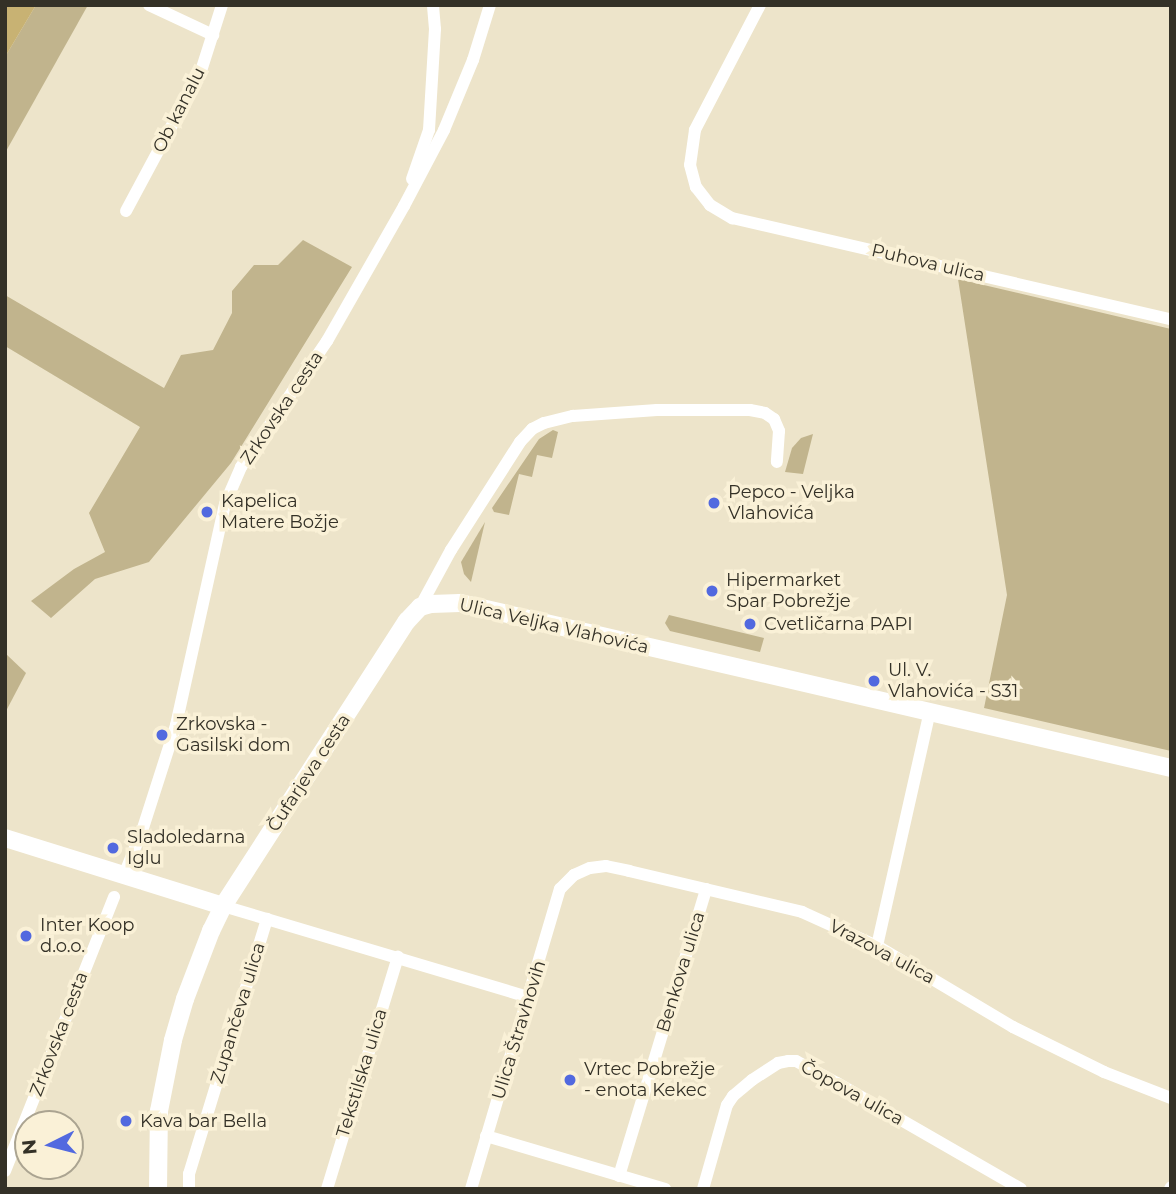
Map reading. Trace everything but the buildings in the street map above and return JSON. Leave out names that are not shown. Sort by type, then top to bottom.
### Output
[{"type":"street","points":[[149,5],[213,35]]},
{"type":"street","name":"Ob kanalu","points":[[126,211],[201,71],[222,5]]},
{"type":"street","points":[[404,206],[429,130],[435,52],[433,5]]},
{"type":"street","name":"Zrkovska cesta","points":[[124,875],[143,828],[176,725],[215,539],[225,504],[241,467],[327,341],[404,206],[444,130],[473,60],[490,5]]},
{"type":"street","name":"Puhova ulica","points":[[760,5],[695,130],[690,165],[696,187],[709,205],[732,218],[1171,319]]},
{"type":"street","points":[[420,607],[451,550],[520,442],[532,429],[544,423],[573,416],[645,411],[765,412],[774,419],[779,431],[777,461]]},
{"type":"street","name":"Ulica Veljka Vlahovića","points":[[420,607],[460,603],[1171,768]]},
{"type":"street","name":"Čufarjeva cesta","points":[[158,1189],[159,1111],[173,1040],[199,959],[223,906],[407,621],[420,607]]},
{"type":"street","points":[[877,946],[930,712]]},
{"type":"street","points":[[5,838],[529,997]]},
{"type":"street","name":"Vrazova ulica","points":[[574,875],[590,867],[606,866],[802,912],[877,946],[1013,1027],[1104,1072],[1171,1098]]},
{"type":"street","name":"Ulica Štravhovih","points":[[471,1189],[560,890],[574,875]]},
{"type":"street","name":"Benkova ulica","points":[[619,1176],[706,889]]},
{"type":"street","name":"Zrkovska cesta","points":[[5,1171],[114,897]]},
{"type":"street","name":"Zupančeva ulica","points":[[189,1189],[189,1174],[267,919]]},
{"type":"street","name":"Tekstilska ulica","points":[[327,1189],[398,957]]},
{"type":"street","name":"Čopova ulica","points":[[703,1189],[727,1105],[733,1096],[752,1080],[778,1063],[788,1060],[825,1077],[1021,1189]]},
{"type":"street","points":[[486,1136],[665,1189]]},
{"type":"shaded area","points":[[5,5],[36,5],[5,57]]},
{"type":"shaded area","points":[[36,5],[88,5],[5,153],[5,57]]},
{"type":"shaded area","points":[[303,240],[352,267],[231,463],[149,562],[95,579],[51,618],[31,601],[74,569],[105,552],[89,513],[140,427],[5,346],[5,295],[164,388],[181,355],[213,350],[232,313],[232,291],[254,265],[278,265]]},
{"type":"shaded area","points":[[958,279],[1171,329],[1171,751],[984,708],[1007,595]]},
{"type":"shaded area","points":[[553,430],[558,432],[552,458],[537,455],[532,477],[519,474],[509,515],[494,512],[492,508],[539,439]]},
{"type":"shaded area","points":[[813,434],[803,474],[785,472],[792,448],[801,438]]},
{"type":"shaded area","points":[[485,522],[471,582],[464,574],[461,562]]},
{"type":"shaded area","points":[[669,615],[764,638],[760,652],[670,631],[665,623]]},
{"type":"shaded area","points":[[5,653],[26,673],[5,713]]},
{"type":"place","name":"Pepco - Veljka Vlahovića","points":[[714,503]]},
{"type":"place","name":"Kapelica Matere Božje","points":[[207,512]]},
{"type":"place","name":"Hipermarket Spar Pobrežje","points":[[712,591]]},
{"type":"place","name":"Cvetličarna PAPI","points":[[750,624]]},
{"type":"place","name":"Ul. V. Vlahovića - S31","points":[[874,681]]},
{"type":"place","name":"Zrkovska - Gasilski dom","points":[[162,735]]},
{"type":"place","name":"Sladoledarna Iglu","points":[[113,848]]},
{"type":"place","name":"Inter Koop d.o.o.","points":[[26,936]]},
{"type":"place","name":"Vrtec Pobrežje - enota Kekec","points":[[570,1080]]},
{"type":"place","name":"Kava bar Bella","points":[[126,1121]]}]
